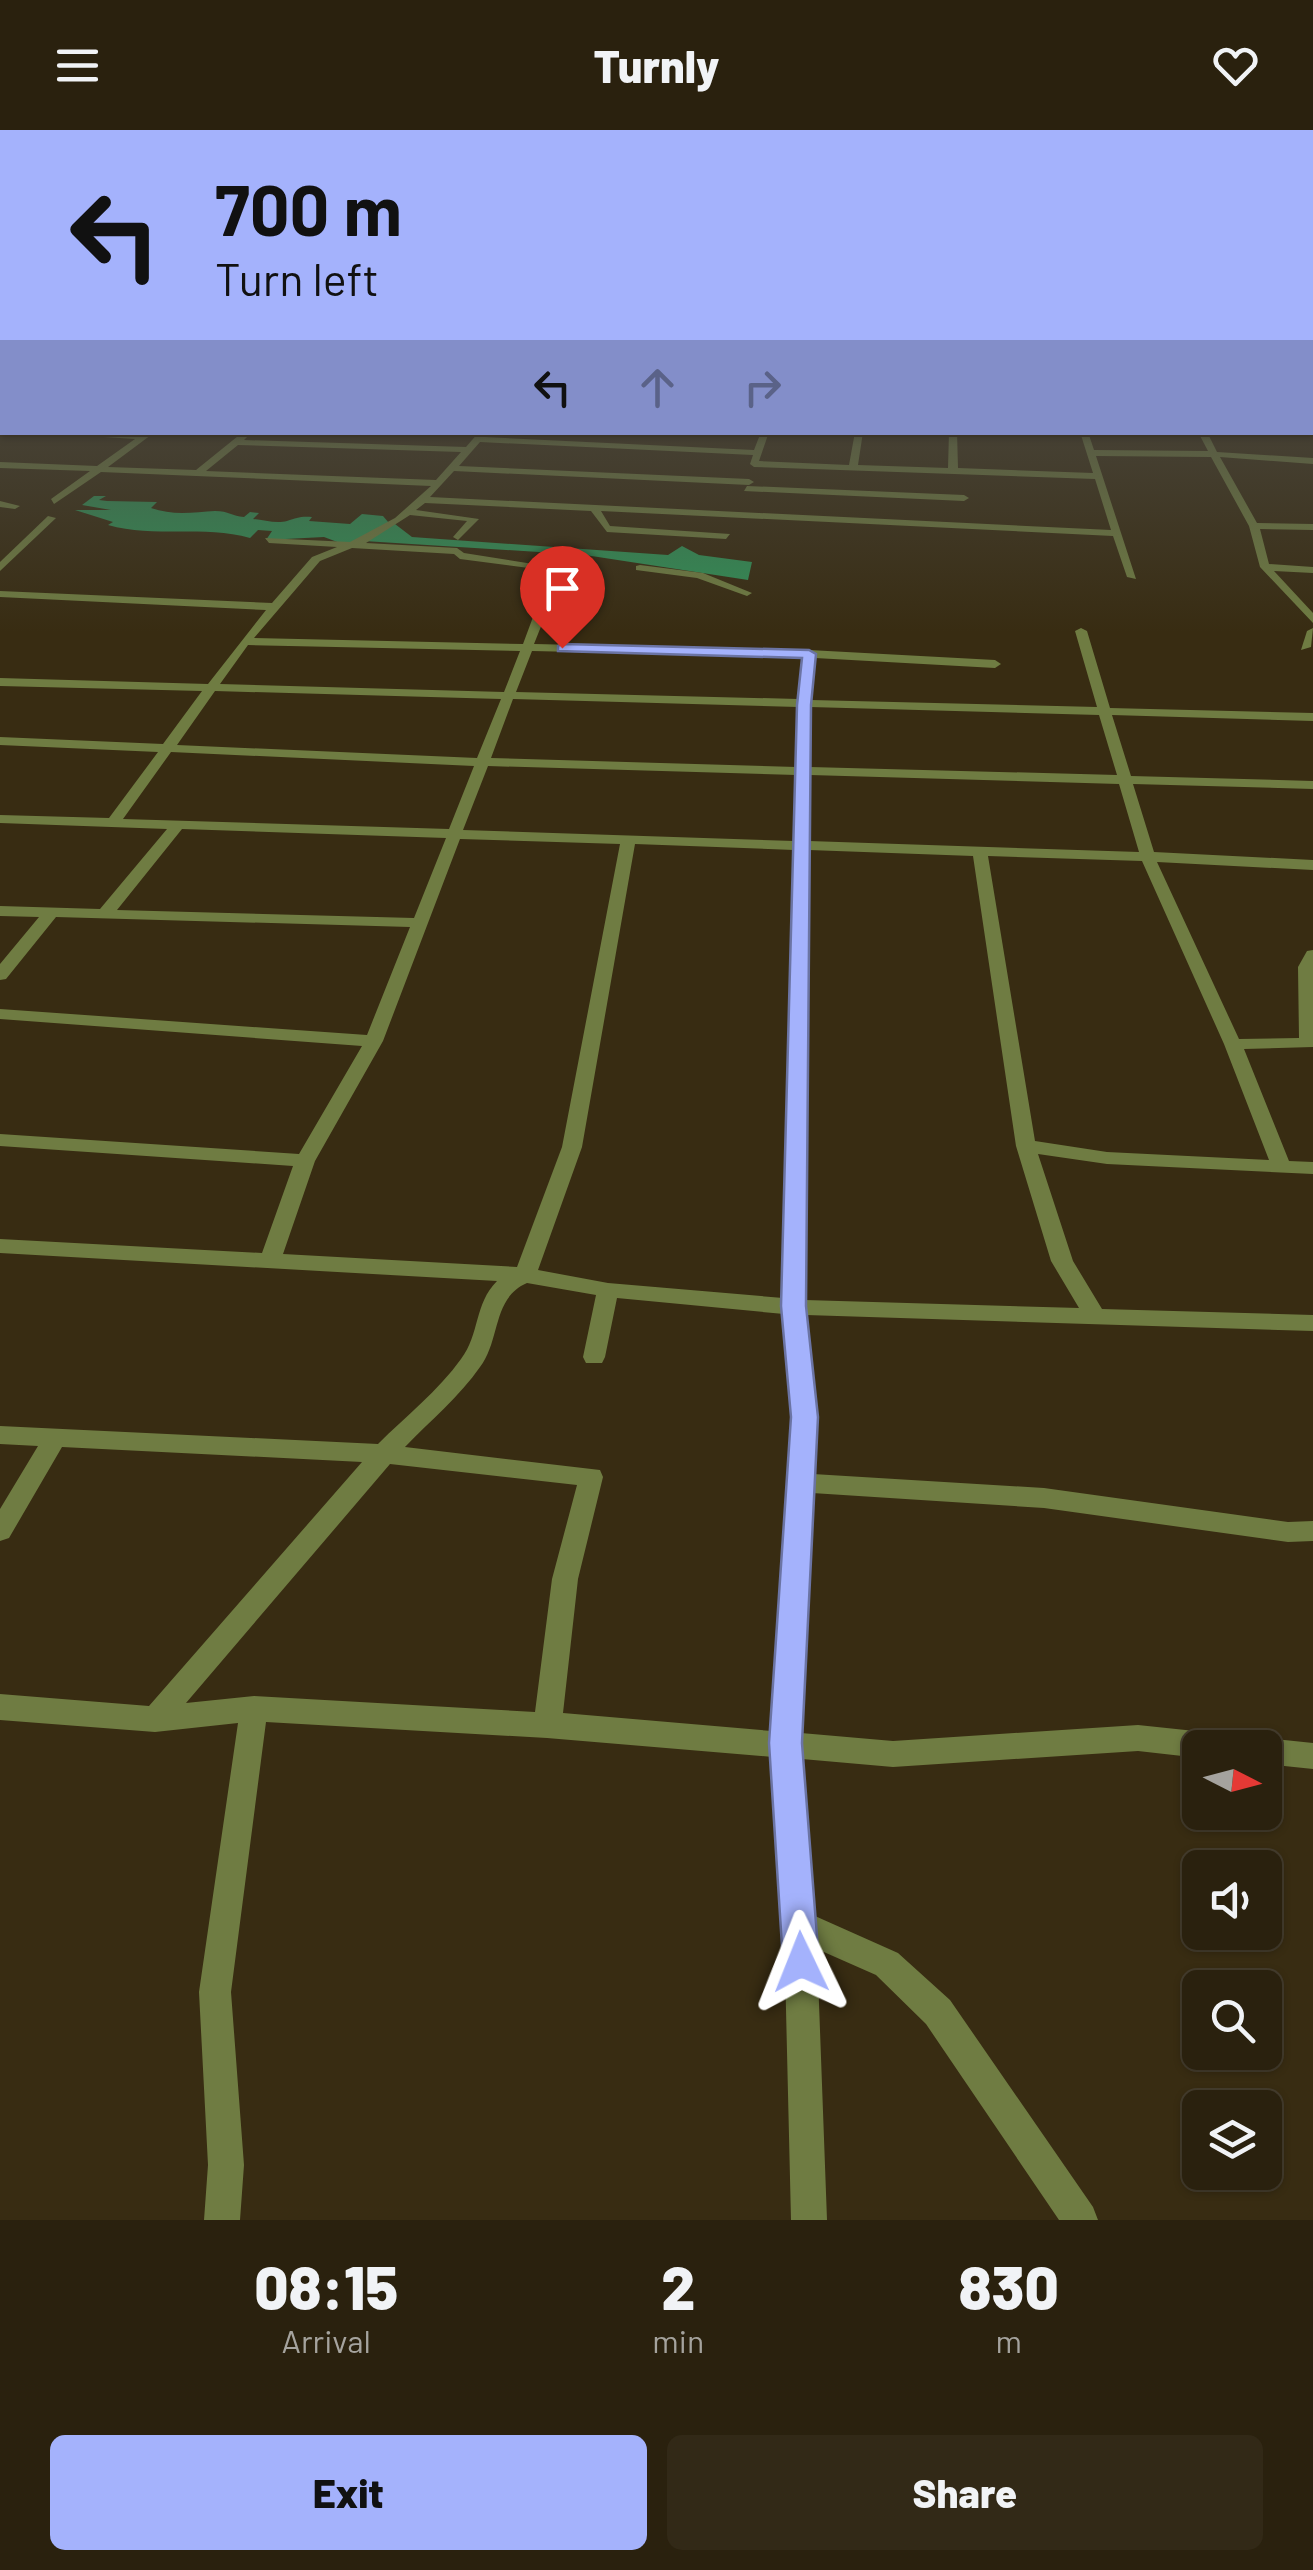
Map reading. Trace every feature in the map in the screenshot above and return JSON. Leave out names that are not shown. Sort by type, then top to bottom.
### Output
[{"type":"street","points":[[54,501],[145,437]]},
{"type":"street","points":[[198,473],[243,437]]},
{"type":"street","points":[[113,823],[246,640],[316,558],[383,530],[423,500],[479,437]]},
{"type":"street","points":[[486,437],[853,468],[1098,476]]},
{"type":"street","points":[[730,550],[726,536],[732,515],[748,486],[763,437]]},
{"type":"street","points":[[853,468],[858,437]]},
{"type":"street","points":[[954,437],[970,526]]},
{"type":"street","points":[[1085,437],[1132,577]]},
{"type":"street","points":[[1204,437],[1254,526],[1265,567],[1313,620]]},
{"type":"street","points":[[236,442],[466,450]]},
{"type":"street","points":[[306,455],[318,444]]},
{"type":"street","points":[[1091,454],[1214,454],[1313,461]]},
{"type":"street","points":[[0,465],[436,483]]},
{"type":"street","points":[[284,477],[296,466]]},
{"type":"street","points":[[450,468],[964,498]]},
{"type":"street","points":[[423,500],[1118,533]]},
{"type":"street","points":[[0,504],[15,506]]},
{"type":"street","points":[[594,510],[607,529],[726,536]]},
{"type":"street","points":[[406,512],[474,519],[458,537]]},
{"type":"street","points":[[0,568],[51,518]]},
{"type":"street","points":[[1254,526],[1313,527]]},
{"type":"street","points":[[269,540],[456,551],[460,556],[566,570]]},
{"type":"street","points":[[1265,567],[1313,570]]},
{"type":"street","points":[[640,568],[700,575],[747,593]]},
{"type":"street","points":[[0,594],[276,607]]},
{"type":"street","points":[[270,1258],[305,1161],[374,1041],[542,609]]},
{"type":"street","points":[[1081,631],[1148,858],[1233,1044],[1282,1167]]},
{"type":"street","points":[[1305,647],[1313,632]]},
{"type":"street","points":[[246,640],[809,654],[994,664]]},
{"type":"street","points":[[809,654],[804,705],[794,1306],[804,1417],[786,1743],[800,1925],[809,2220]]},
{"type":"street","points":[[0,682],[1313,718]]},
{"type":"street","points":[[0,740],[484,762],[1313,785]]},
{"type":"street","points":[[0,819],[1313,866]]},
{"type":"street","points":[[104,915],[177,826]]},
{"type":"street","points":[[155,1719],[384,1454],[472,1362],[487,1328],[494,1298],[524,1274],[572,1147],[628,841]]},
{"type":"street","points":[[980,853],[1026,1146],[1062,1261],[1094,1313]]},
{"type":"street","points":[[0,910],[422,923]]},
{"type":"street","points":[[0,975],[52,912]]},
{"type":"street","points":[[1233,1044],[1308,1043],[1306,967],[1313,956]]},
{"type":"street","points":[[0,1014],[374,1041]]},
{"type":"street","points":[[0,1140],[305,1161]]},
{"type":"street","points":[[1026,1146],[1125,1159],[1313,1168]]},
{"type":"street","points":[[0,1246],[524,1274],[608,1290],[794,1306],[1313,1322]]},
{"type":"street","points":[[594,1357],[608,1290]]},
{"type":"street","points":[[0,1434],[384,1454],[591,1476],[565,1579],[547,1726]]},
{"type":"street","points":[[0,1530],[56,1437]]},
{"type":"street","points":[[799,1483],[1044,1498],[1288,1532],[1313,1532]]},
{"type":"street","points":[[0,1708],[155,1719],[254,1708],[786,1743],[892,1754],[1138,1738],[1182,1743]]},
{"type":"street","points":[[222,2220],[226,2165],[215,1992],[254,1708]]},
{"type":"street","points":[[1282,1753],[1313,1756]]},
{"type":"street","points":[[800,1925],[887,1964],[938,2012],[1080,2220]]},
{"type":"shaded area","points":[[94,496],[106,496],[99,500],[107,501],[157,502],[151,508],[167,512],[220,511],[244,517],[250,512],[259,513],[253,519],[274,522],[312,517],[309,521],[350,524],[362,514],[383,516],[389,523],[352,543],[324,537],[266,540],[272,531],[258,530],[250,538],[215,532],[143,531],[108,525],[113,522],[75,510],[111,510],[82,505]]},
{"type":"shaded area","points":[[395,524],[412,537],[668,555],[682,546],[699,555],[752,562],[748,580],[585,555],[364,541]]},
{"type":"route","points":[[562,648],[809,654],[804,705],[794,1306],[804,1417],[786,1743],[801,1962]]}]
